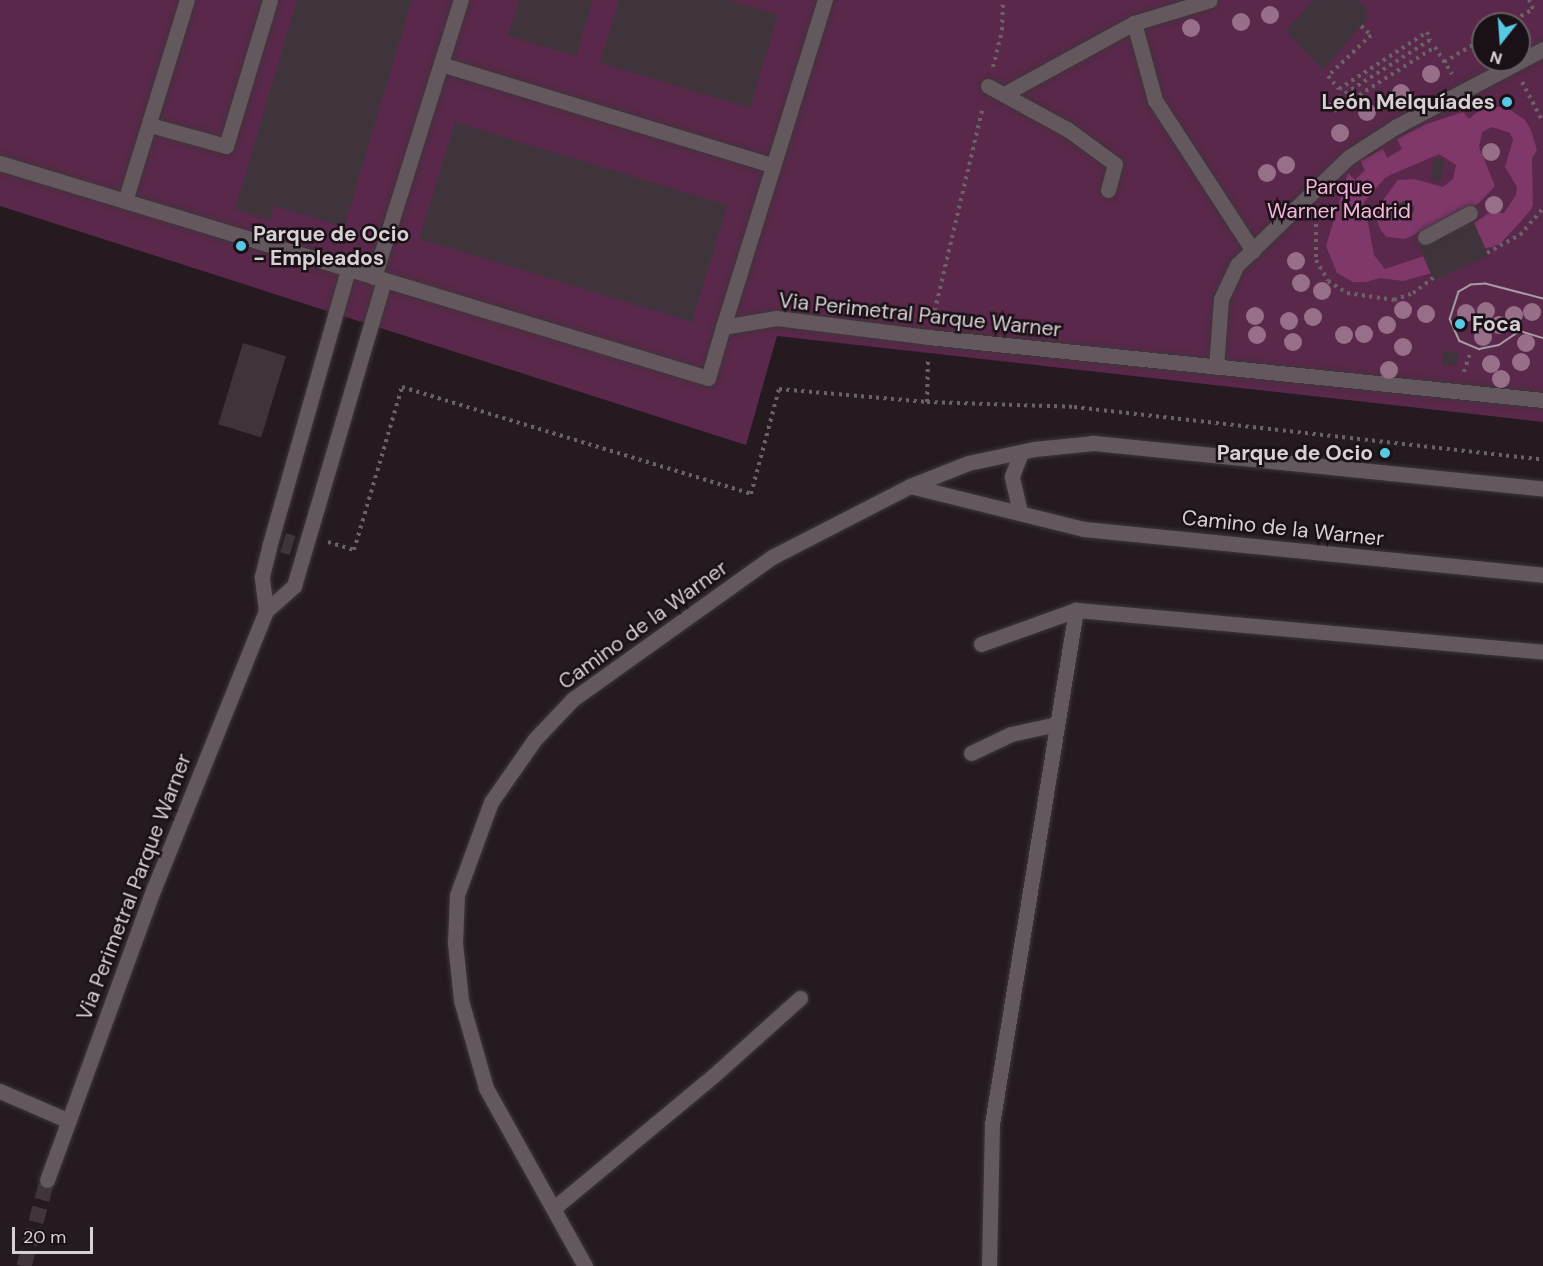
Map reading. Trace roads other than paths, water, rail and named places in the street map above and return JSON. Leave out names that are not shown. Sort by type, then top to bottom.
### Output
[{"type":"street","points":[[125,201],[187,0]]},
{"type":"street","points":[[150,125],[226,146],[270,0]]},
{"type":"street","points":[[266,611],[294,586],[310,537],[379,279],[461,0]]},
{"type":"street","points":[[0,163],[708,378],[772,165],[825,0]]},
{"type":"street","points":[[1006,93],[1134,23],[1210,0]]},
{"type":"street","points":[[1134,23],[1155,100],[1253,250]]},
{"type":"street","points":[[1216,367],[1221,299],[1237,265],[1349,157],[1397,126],[1543,49]]},
{"type":"street","points":[[441,64],[772,165]]},
{"type":"street","points":[[988,86],[1006,93],[1067,129],[1115,165],[1108,190]]},
{"type":"street","points":[[1425,237],[1470,213]]},
{"type":"street","points":[[266,611],[262,576],[348,270]]},
{"type":"street","name":"Via Perimetral Parque Warner","points":[[723,327],[776,318],[928,337],[1543,400]]},
{"type":"street","name":"Camino de la Warner","points":[[585,1266],[486,1088],[460,1000],[455,942],[458,895],[491,802],[535,739],[573,699],[772,557],[910,486],[968,463],[1022,452],[1094,443],[1543,489]]},
{"type":"street","points":[[1020,512],[1012,476],[1022,452]]},
{"type":"street","name":"Camino de la Warner","points":[[910,486],[1084,529],[1543,575]]},
{"type":"street","points":[[988,1266],[992,1124],[1076,610]]},
{"type":"street","points":[[981,644],[1076,610],[1543,652]]},
{"type":"street","name":"Via Perimetral Parque Warner","points":[[47,1180],[154,888],[266,611]]},
{"type":"street","points":[[971,753],[1011,734],[1057,724]]},
{"type":"street","points":[[554,1208],[713,1076],[800,998]]},
{"type":"street","points":[[0,1091],[69,1122]]},
{"type":"tunnel","points":[[24,1266],[47,1180]]},
{"type":"tram line","points":[[1543,299],[1486,284],[1471,285],[1459,292],[1450,319],[1460,341],[1479,349],[1499,345],[1520,331],[1543,338]]},
{"type":"place","name":"León Melquíades","points":[[1507,102]]},
{"type":"place","name":"Parque de Ocio - Empleados","points":[[241,246]]},
{"type":"place","name":"Foca","points":[[1460,324]]},
{"type":"place","name":"Parque de Ocio","points":[[1385,453]]},
{"type":"park label","name":"Parque Warner Madrid","points":[[1339,199]]}]
